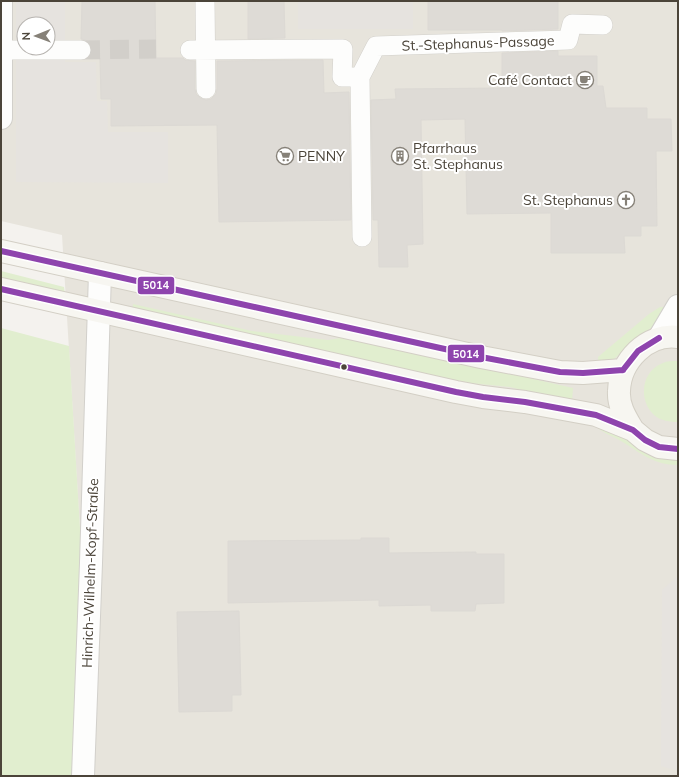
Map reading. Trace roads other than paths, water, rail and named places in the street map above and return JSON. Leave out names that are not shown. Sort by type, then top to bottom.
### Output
[{"type":"main road","points":[[1,251],[474,356],[560,372],[583,373],[623,370]]},
{"type":"main road","points":[[1,289],[456,392],[581,411],[596,415],[633,430],[645,440],[659,447],[678,449]]},
{"type":"main road","points":[[633,430],[622,412],[619,391],[623,370],[632,356],[644,345],[669,338]]},
{"type":"street","points":[[1,1],[1,118]]},
{"type":"street","points":[[205,1],[198,50],[206,89]]},
{"type":"street","name":"St.-Stephanus-Passage","points":[[362,236],[360,77],[376,46],[568,40],[572,24],[603,25]]},
{"type":"street","points":[[198,50],[343,49],[342,77],[360,77]]},
{"type":"street","points":[[1,50],[81,50]]},
{"type":"street","name":"Hinrich-Wilhelm-Kopf-Straße","points":[[83,776],[100,273]]},
{"type":"street","points":[[669,338],[678,306]]},
{"type":"tunnel","points":[[81,50],[156,49]]},
{"type":"place","name":"Café Contact","points":[[585,80]]},
{"type":"place","name":"PENNY","points":[[285,156]]},
{"type":"place","name":"Pfarrhaus St. Stephanus","points":[[400,156]]},
{"type":"place","name":"St. Stephanus","points":[[626,200]]}]
